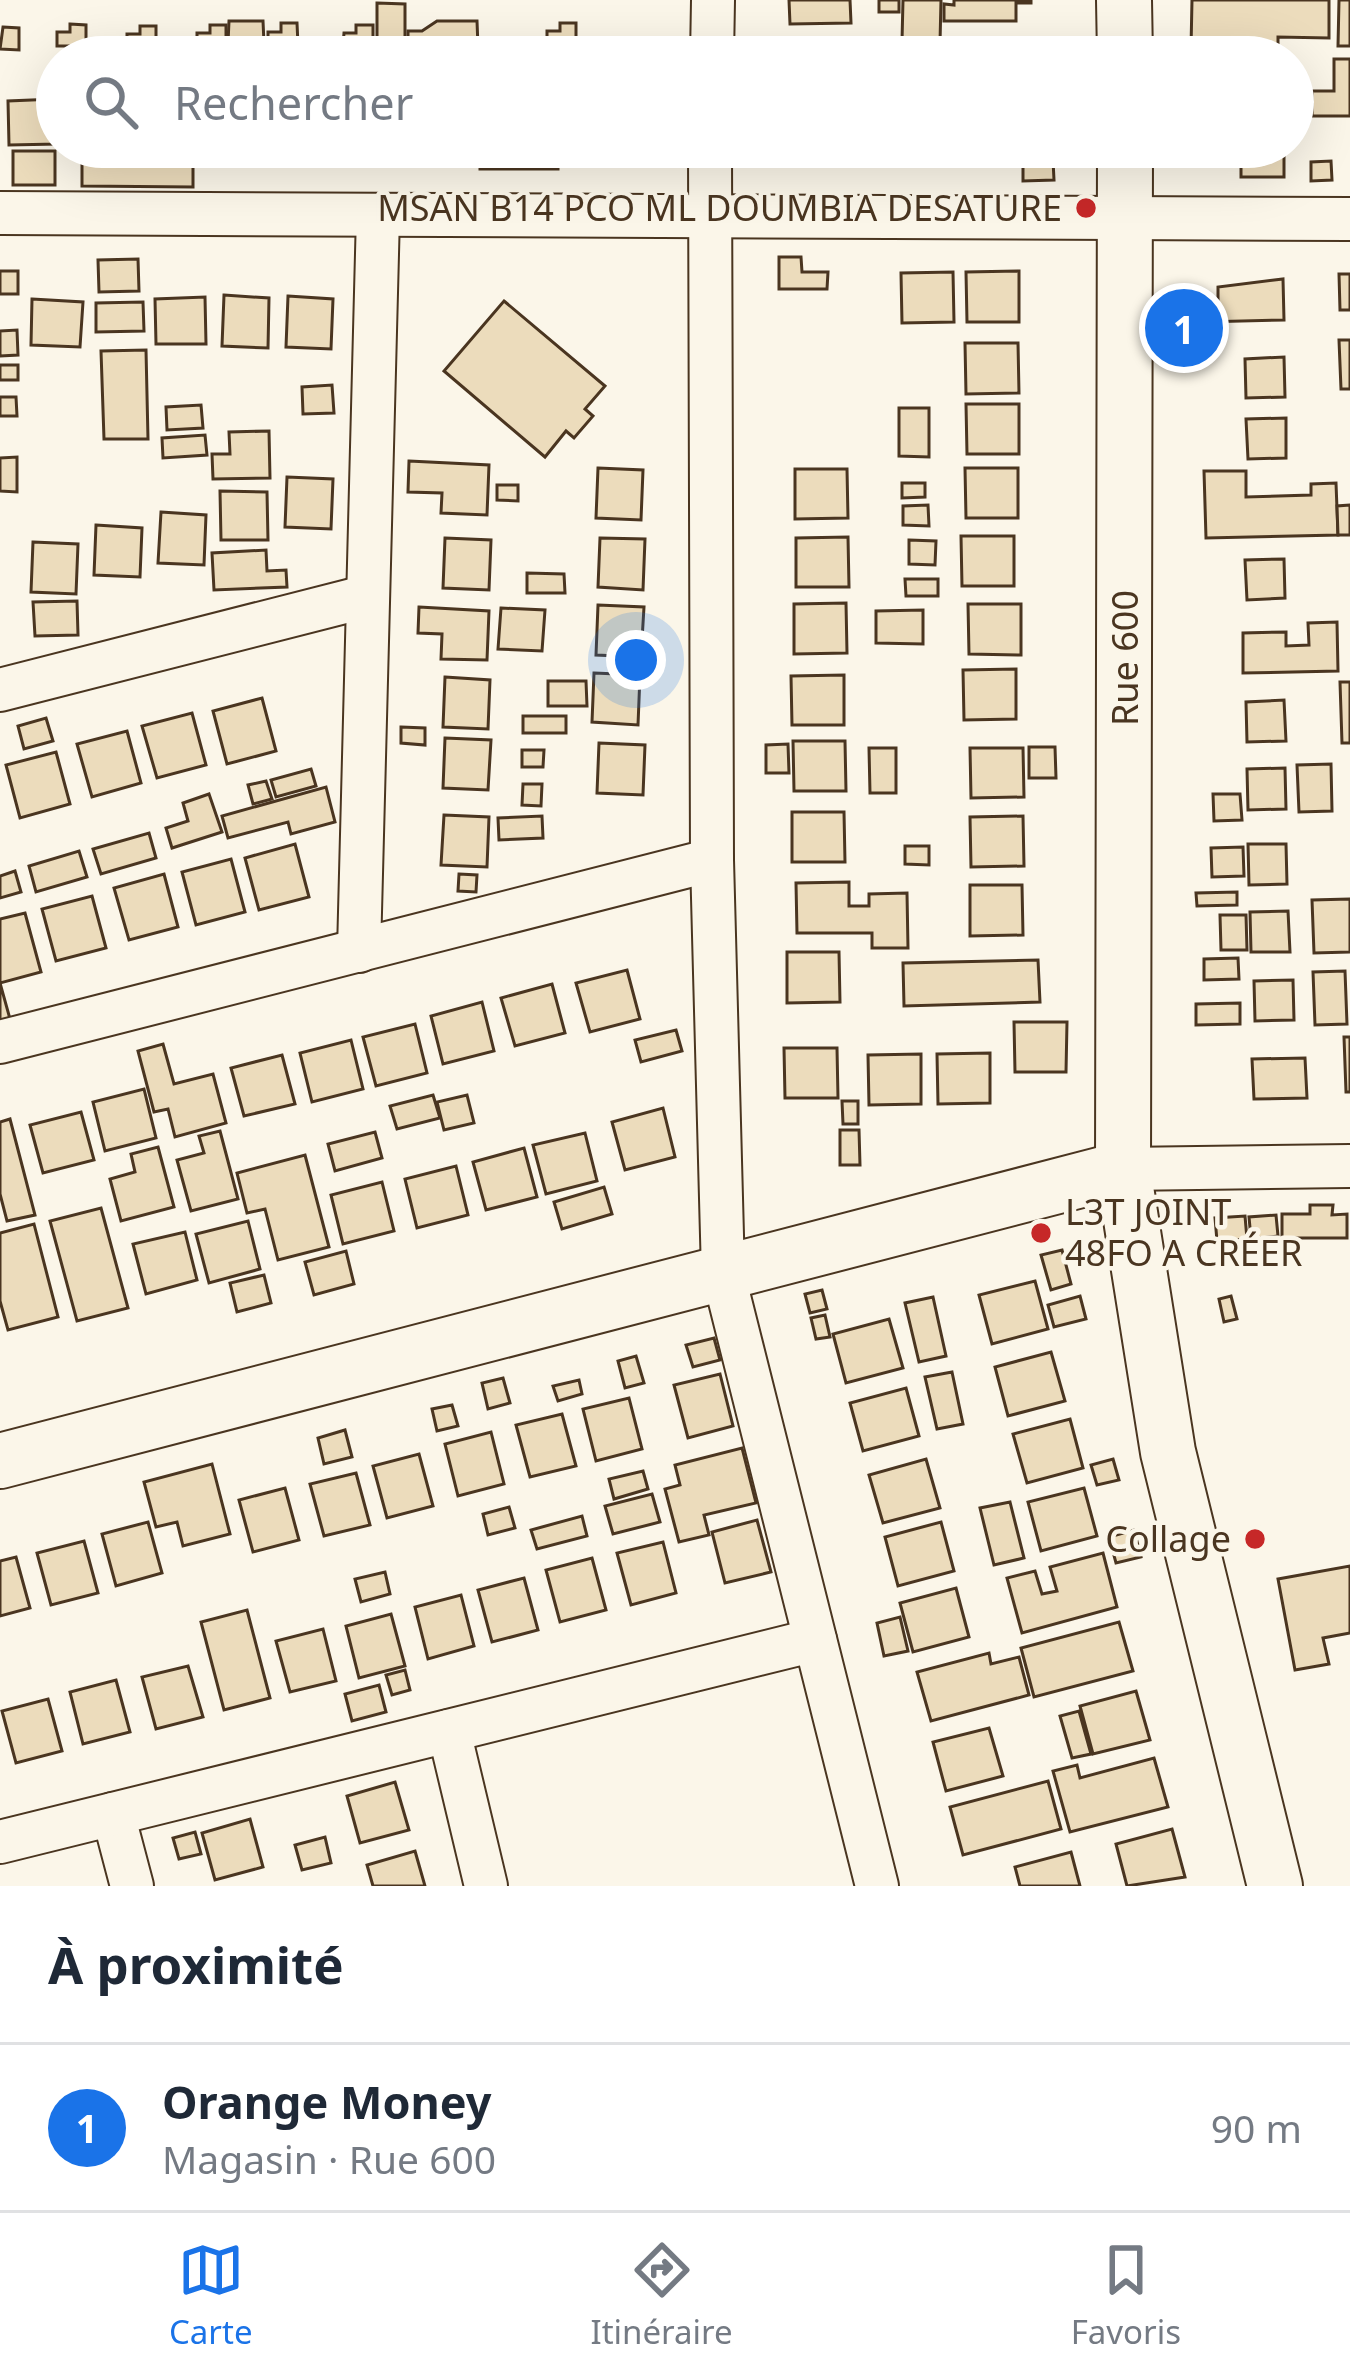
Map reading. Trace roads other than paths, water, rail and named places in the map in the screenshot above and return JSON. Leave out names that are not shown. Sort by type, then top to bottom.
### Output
[{"type":"street","points":[[712,36],[713,0]]},
{"type":"street","points":[[1124,0],[1125,36]]},
{"type":"street","points":[[710,168],[712,860],[723,1273],[877,1886]]},
{"type":"street","name":"Rue 600","points":[[1125,168],[1124,1168],[1168,1452],[1276,1886]]},
{"type":"street","points":[[0,213],[1350,219]]},
{"type":"street","points":[[359,950],[378,215]]},
{"type":"street","points":[[0,690],[368,596]]},
{"type":"street","points":[[0,1042],[712,860]]},
{"type":"street","points":[[0,1461],[1124,1168],[1350,1166]]},
{"type":"street","points":[[0,1843],[815,1640]]},
{"type":"street","points":[[449,1731],[486,1886]]},
{"type":"street","points":[[113,1814],[132,1886]]},
{"type":"place","name":"MSAN B14 PCO ML DOUMBIA DESATURE","points":[[1086,208]]},
{"type":"place","name":"Orange Money","points":[[1184,328]]},
{"type":"place","name":"L3T JOINT 48FO A CRÉER","points":[[1041,1233]]},
{"type":"place","name":"Collage","points":[[1255,1539]]}]
